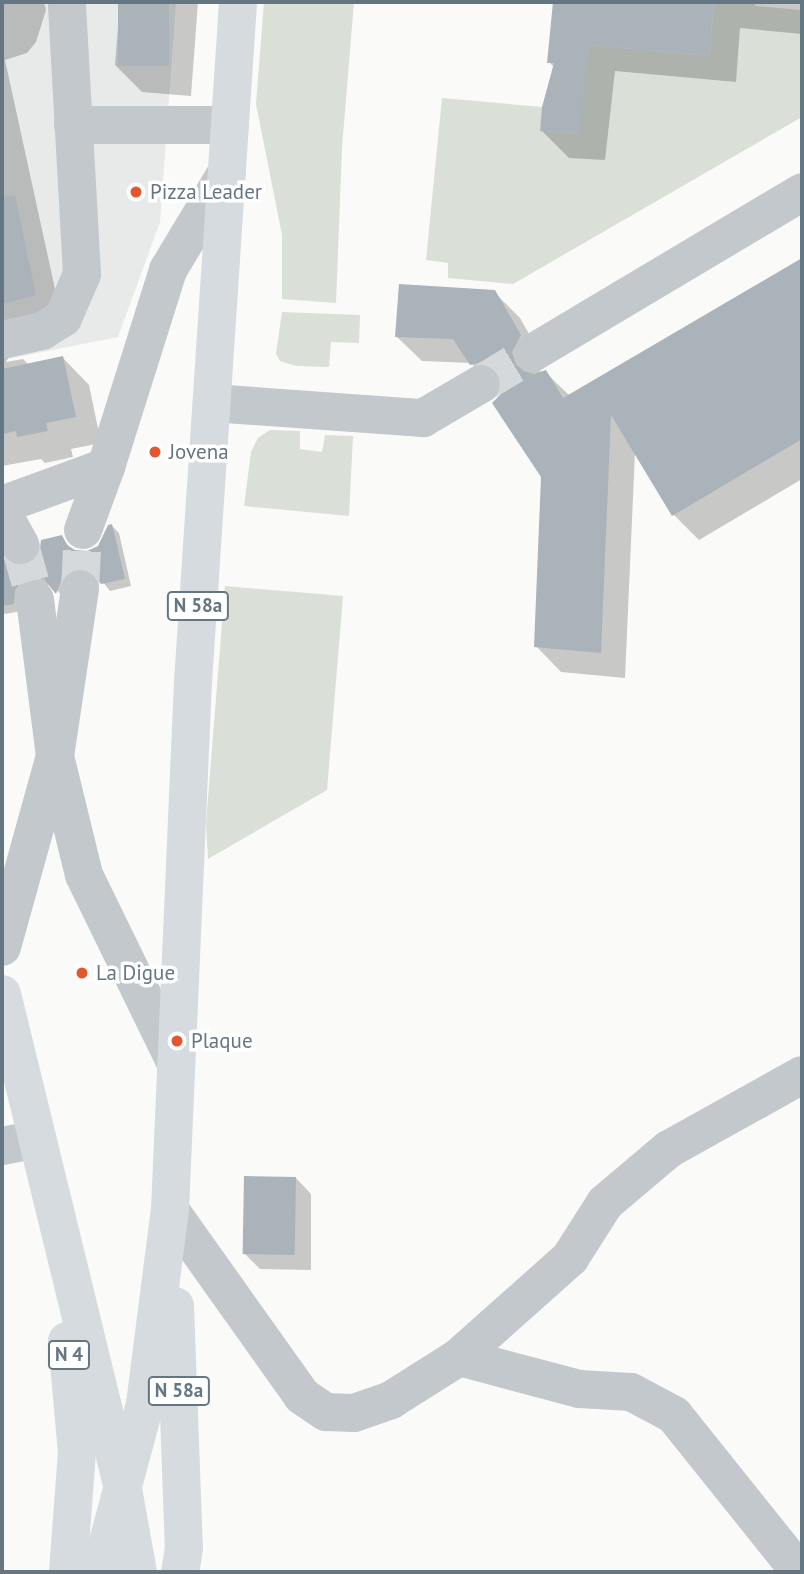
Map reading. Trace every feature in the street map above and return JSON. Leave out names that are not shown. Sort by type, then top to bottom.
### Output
[{"type":"main road","name":"N 58a","points":[[124,1489],[145,1404],[170,1210],[193,681],[238,2]]},
{"type":"main road","name":"N 4","points":[[2,994],[20,1142],[68,1350],[77,1452],[68,1572]]},
{"type":"main road","name":"N 4","points":[[20,1142],[124,1489],[138,1572]]},
{"type":"main road","name":"N 58a","points":[[170,1210],[184,1548],[180,1572]]},
{"type":"main road","points":[[100,1572],[124,1489]]},
{"type":"street","points":[[2,340],[42,331],[63,318],[82,274],[67,2]]},
{"type":"street","points":[[73,125],[230,125]]},
{"type":"street","points":[[83,530],[106,467],[168,270],[227,172]]},
{"type":"street","points":[[534,352],[802,192]]},
{"type":"street","points":[[212,403],[423,418],[481,384]]},
{"type":"street","points":[[2,505],[106,467]]},
{"type":"street","points":[[2,512],[20,545]]},
{"type":"street","points":[[2,947],[55,756],[80,589]]},
{"type":"street","points":[[35,599],[55,756],[84,875],[176,1064]]},
{"type":"street","points":[[170,1210],[302,1396],[327,1412],[354,1413],[391,1400],[460,1357],[570,1258],[605,1203],[669,1149],[802,1075]]},
{"type":"street","points":[[460,1357],[579,1389],[631,1392],[674,1415],[800,1572]]},
{"type":"shaded area","points":[[2,2],[176,2],[160,222],[118,337],[2,360]]},
{"type":"shaded area","points":[[264,2],[354,2],[342,148],[336,303],[282,299],[282,235],[256,104]]},
{"type":"shaded area","points":[[714,2],[755,2],[755,6],[802,10],[802,117],[513,284],[448,278],[448,263],[426,260],[442,98],[542,107],[541,131],[578,134],[589,45],[709,56]]},
{"type":"shaded area","points":[[282,312],[360,315],[359,343],[331,342],[329,367],[296,366],[280,361],[276,354]]},
{"type":"shaded area","points":[[270,430],[300,431],[300,449],[322,452],[325,435],[353,436],[349,516],[244,506],[251,452],[258,438]]},
{"type":"shaded area","points":[[225,586],[343,596],[327,790],[208,859],[206,823]]},
{"type":"building","points":[[118,2],[169,2],[169,66],[118,66]]},
{"type":"building","points":[[553,2],[714,2],[709,56],[589,45],[579,134],[540,131],[542,107],[554,63],[547,63]]},
{"type":"building","points":[[15,196],[36,295],[2,304],[2,197]]},
{"type":"building","points":[[802,258],[802,439],[672,516],[611,415],[601,653],[534,647],[541,477],[492,403],[500,395],[503,385],[500,374],[492,365],[482,362],[470,365],[453,339],[395,337],[399,284],[495,290],[521,335],[512,352],[516,364],[524,371],[534,374],[546,370],[563,398]]},
{"type":"building","points":[[63,356],[76,417],[46,423],[48,431],[17,437],[16,431],[2,434],[2,369]]},
{"type":"building","points":[[112,524],[125,579],[101,584],[93,572],[83,567],[73,568],[63,576],[56,594],[44,579],[32,577],[21,582],[15,590],[14,604],[2,606],[2,557],[9,564],[19,567],[30,564],[39,556],[41,540],[62,535],[67,545],[75,550],[87,551],[98,546],[108,525]]},
{"type":"building","points":[[244,1176],[296,1177],[295,1255],[243,1254]]},
{"type":"tunnel","points":[[481,384],[534,352]]},
{"type":"tunnel","points":[[80,589],[83,530]]},
{"type":"tunnel","points":[[20,545],[35,599]]},
{"type":"place","name":"Pizza Leader","points":[[136,192]]},
{"type":"place","name":"Jovena","points":[[155,452]]},
{"type":"place","name":"La Digue","points":[[82,973]]},
{"type":"place","name":"Plaque","points":[[177,1041]]}]
